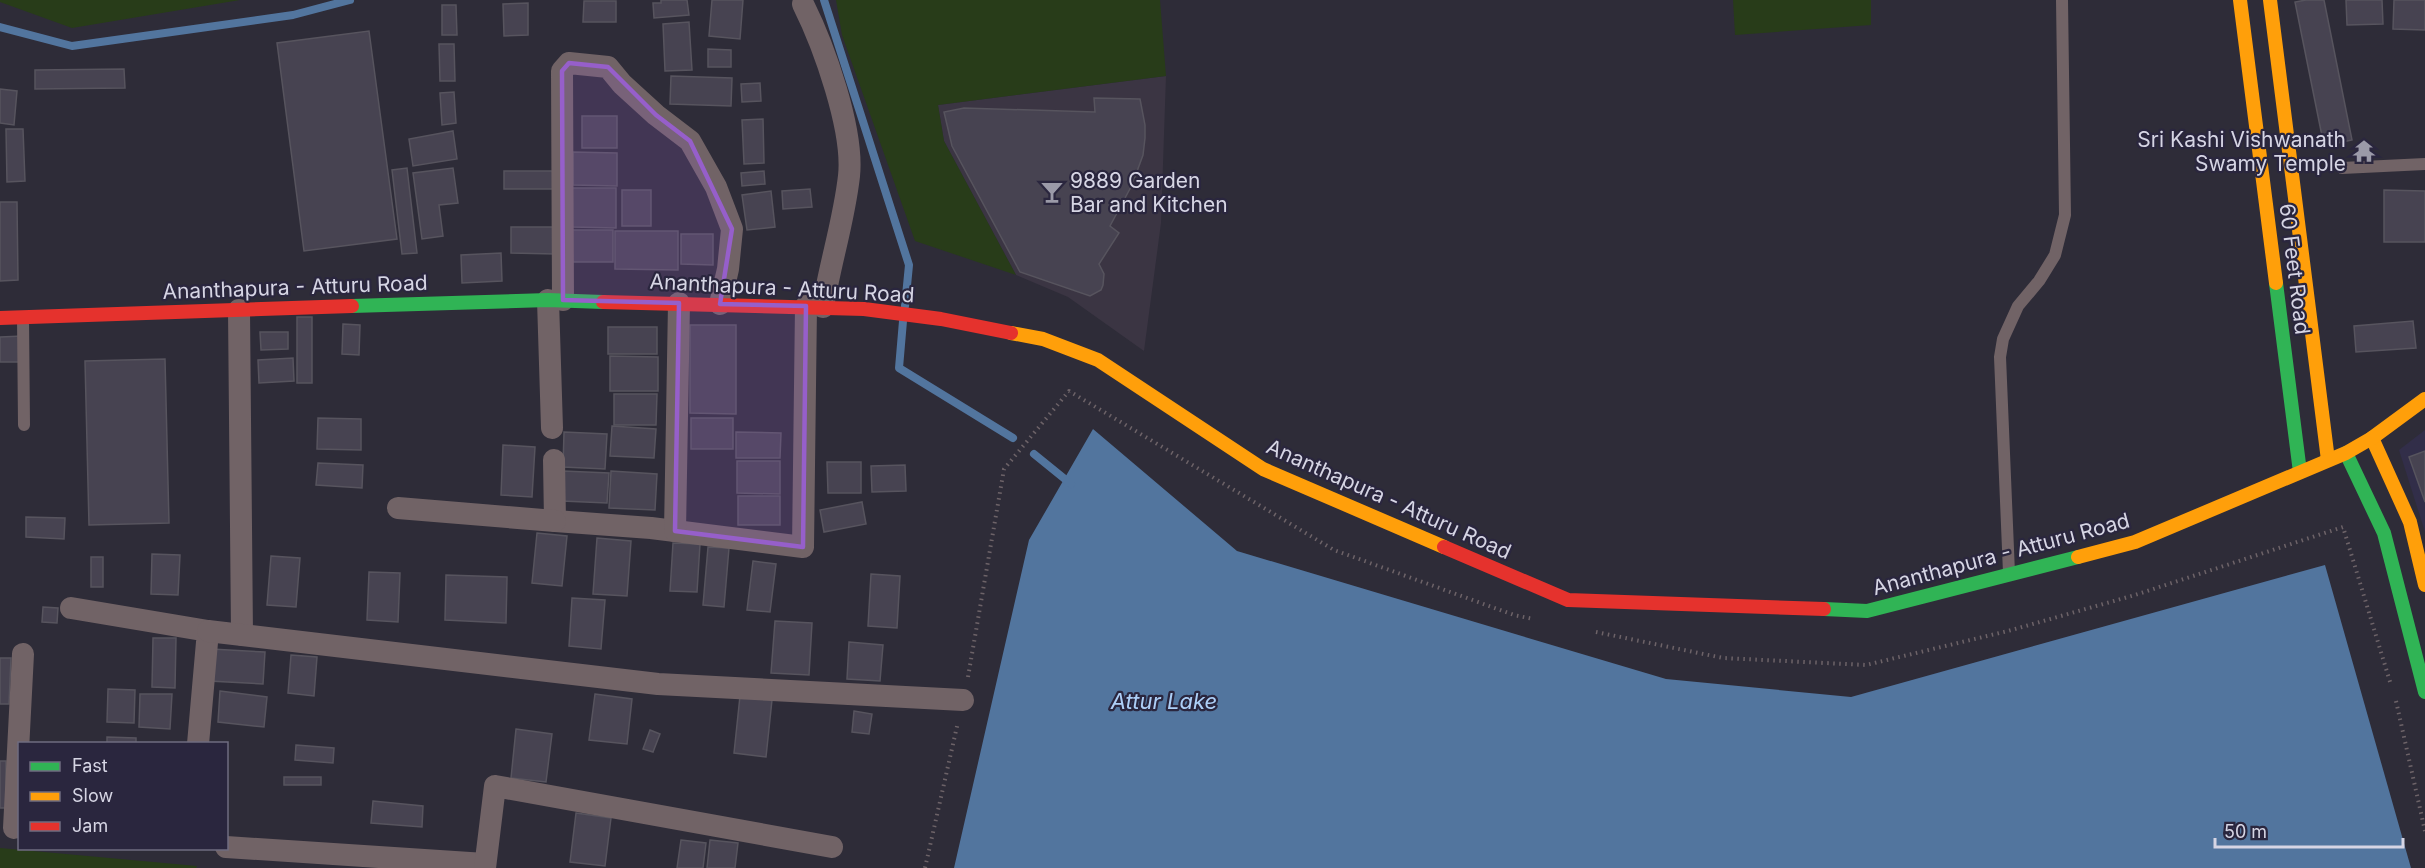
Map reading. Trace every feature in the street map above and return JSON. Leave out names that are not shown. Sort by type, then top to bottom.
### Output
[{"type":"street","name":"60 Feet Road","points":[[2240,0],[2300,472]]},
{"type":"street","name":"60 Feet Road","points":[[2270,0],[2328,460]]},
{"type":"street","points":[[398,508],[675,531],[802,547],[814,307],[849,174],[846,132],[820,39],[803,4]]},
{"type":"street","points":[[552,428],[562,71],[569,63],[608,67],[622,84],[656,115],[690,141],[716,187],[732,229],[728,269],[720,304]]},
{"type":"street","name":"Ananthapura - Atturu Road","points":[[0,318],[555,300],[864,309],[941,319],[1043,339],[1098,360],[1263,469],[1569,600],[1867,611],[2134,542],[2346,453],[2372,438],[2425,399]]},
{"type":"street","points":[[675,531],[679,303]]},
{"type":"street","points":[[239,310],[242,635]]},
{"type":"street","points":[[2372,438],[2418,519],[2425,585]]},
{"type":"street","points":[[2346,453],[2384,533],[2425,692]]},
{"type":"street","points":[[554,460],[555,521]]},
{"type":"street","points":[[71,608],[208,631],[658,684],[963,700]]},
{"type":"street","points":[[198,742],[208,631]]},
{"type":"street","points":[[11,828],[23,654]]},
{"type":"street","points":[[228,847],[485,866],[495,786],[832,847]]},
{"type":"lane","points":[[2009,574],[2000,357],[2010,321],[2018,306],[2048,268],[2061,235],[2065,215],[2062,0]]},
{"type":"lane","points":[[2342,168],[2425,164]]},
{"type":"lane","points":[[23,317],[24,425]]},
{"type":"highlighted area","points":[[569,63],[608,67],[656,115],[690,141],[732,229],[720,304],[806,306],[803,547],[675,531],[679,303],[563,300],[562,71]]},
{"type":"shaded area","points":[[1166,76],[1161,223],[1144,351],[1068,297],[1016,275],[944,141],[938,105]]},
{"type":"shaded area","points":[[2425,430],[2425,532],[2399,450]]},
{"type":"green space","points":[[0,0],[240,0],[72,28],[0,2]]},
{"type":"green space","points":[[836,0],[1160,0],[1166,76],[938,105],[944,141],[1016,275],[915,241],[842,35]]},
{"type":"green space","points":[[1733,0],[1871,0],[1871,25],[1735,35]]},
{"type":"green space","points":[[0,848],[197,866],[196,868],[0,868]]},
{"type":"water","name":"Attur Lake","points":[[1093,429],[1237,551],[1666,679],[1851,697],[2325,565],[2411,868],[954,868],[1029,540]]},
{"type":"building","points":[[661,0],[687,0],[689,15],[654,18],[653,3],[661,3]]},
{"type":"building","points":[[712,0],[743,0],[740,39],[709,36]]},
{"type":"building","points":[[2324,0],[2352,140],[2324,146],[2295,2]]},
{"type":"building","points":[[2346,0],[2382,0],[2383,24],[2347,25]]},
{"type":"building","points":[[2394,0],[2425,0],[2425,30],[2393,29]]},
{"type":"building","points":[[584,1],[616,1],[616,22],[583,22]]},
{"type":"building","points":[[528,3],[528,35],[504,36],[503,4]]},
{"type":"building","points":[[442,5],[456,5],[457,35],[442,35]]},
{"type":"building","points":[[689,22],[692,70],[665,71],[663,24]]},
{"type":"building","points":[[369,31],[397,239],[304,251],[277,43]]},
{"type":"building","points":[[439,44],[454,44],[455,81],[440,81]]},
{"type":"building","points":[[708,49],[731,50],[731,67],[708,67]]},
{"type":"building","points":[[124,69],[125,88],[35,89],[35,70]]},
{"type":"building","points":[[671,76],[732,78],[731,106],[670,104]]},
{"type":"building","points":[[760,83],[761,101],[742,102],[741,84]]},
{"type":"building","points":[[0,89],[17,91],[14,125],[0,123]]},
{"type":"building","points":[[454,92],[456,123],[442,125],[440,93]]},
{"type":"building","points":[[1094,98],[1140,99],[1145,138],[1143,155],[1132,185],[1110,226],[1119,233],[1099,264],[1104,274],[1103,285],[1101,290],[1090,296],[1020,272],[952,146],[944,112],[964,108],[1095,112]]},
{"type":"building","points":[[582,116],[617,116],[617,148],[582,148]]},
{"type":"building","points":[[763,119],[764,163],[744,164],[742,120]]},
{"type":"building","points":[[6,129],[23,129],[25,181],[7,182]]},
{"type":"building","points":[[453,131],[457,159],[413,166],[409,139]]},
{"type":"building","points":[[573,152],[617,153],[617,186],[573,185]]},
{"type":"building","points":[[407,168],[417,253],[402,254],[392,170]]},
{"type":"building","points":[[453,168],[458,203],[439,205],[443,236],[422,239],[413,173]]},
{"type":"building","points":[[504,171],[553,171],[553,189],[504,189]]},
{"type":"building","points":[[764,171],[765,184],[742,186],[741,173]]},
{"type":"building","points":[[572,188],[616,188],[616,228],[572,227]]},
{"type":"building","points":[[810,189],[812,207],[783,209],[782,191]]},
{"type":"building","points":[[622,190],[651,190],[651,226],[622,226]]},
{"type":"building","points":[[2384,190],[2425,191],[2425,242],[2384,242]]},
{"type":"building","points":[[771,191],[775,227],[747,230],[742,195]]},
{"type":"building","points":[[0,202],[17,202],[18,280],[0,281]]},
{"type":"building","points":[[511,227],[556,227],[555,254],[511,253]]},
{"type":"building","points":[[568,230],[613,230],[613,262],[568,262]]},
{"type":"building","points":[[615,231],[678,231],[678,270],[615,269]]},
{"type":"building","points":[[681,234],[713,234],[713,265],[681,264]]},
{"type":"building","points":[[501,253],[502,281],[462,283],[461,255]]},
{"type":"building","points":[[297,317],[312,317],[312,383],[297,383]]},
{"type":"building","points":[[2413,321],[2416,348],[2356,352],[2354,326]]},
{"type":"building","points":[[343,324],[360,325],[359,355],[342,354]]},
{"type":"building","points":[[690,325],[736,325],[736,414],[690,413]]},
{"type":"building","points":[[608,327],[657,327],[657,354],[608,354]]},
{"type":"building","points":[[260,332],[288,332],[288,349],[261,350]]},
{"type":"building","points":[[22,336],[20,362],[0,362],[0,337]]},
{"type":"building","points":[[610,356],[658,357],[658,391],[610,391]]},
{"type":"building","points":[[293,358],[294,381],[259,383],[258,360]]},
{"type":"building","points":[[165,359],[169,523],[89,525],[85,361]]},
{"type":"building","points":[[614,394],[657,394],[656,425],[614,425]]},
{"type":"building","points":[[318,418],[361,419],[361,450],[317,449]]},
{"type":"building","points":[[691,418],[733,418],[733,449],[691,449]]},
{"type":"building","points":[[612,426],[656,429],[654,458],[610,456]]},
{"type":"building","points":[[564,432],[607,434],[605,469],[563,467]]},
{"type":"building","points":[[736,432],[781,433],[780,458],[736,458]]},
{"type":"building","points":[[503,445],[535,447],[532,497],[501,495]]},
{"type":"building","points":[[2425,451],[2425,502],[2409,457]]},
{"type":"building","points":[[737,461],[780,461],[780,494],[737,493]]},
{"type":"building","points":[[827,462],[861,462],[861,493],[828,493]]},
{"type":"building","points":[[318,463],[363,465],[362,488],[316,485]]},
{"type":"building","points":[[905,465],[906,491],[872,492],[871,466]]},
{"type":"building","points":[[563,471],[609,473],[607,503],[562,501]]},
{"type":"building","points":[[611,471],[657,474],[655,510],[609,508]]},
{"type":"building","points":[[738,496],[780,496],[780,525],[738,525]]},
{"type":"building","points":[[862,502],[866,524],[824,532],[820,510]]},
{"type":"building","points":[[26,517],[65,518],[64,539],[26,537]]},
{"type":"building","points":[[537,533],[567,536],[562,586],[532,583]]},
{"type":"building","points":[[597,538],[631,541],[627,596],[593,594]]},
{"type":"building","points":[[673,543],[700,544],[697,592],[670,591]]},
{"type":"building","points":[[708,547],[729,548],[724,607],[703,605]]},
{"type":"building","points":[[152,554],[180,555],[178,595],[151,594]]},
{"type":"building","points":[[271,556],[300,558],[296,607],[267,605]]},
{"type":"building","points":[[91,557],[103,557],[103,587],[91,587]]},
{"type":"building","points":[[753,561],[776,564],[770,612],[747,610]]},
{"type":"building","points":[[369,572],[400,573],[398,622],[367,620]]},
{"type":"building","points":[[871,574],[900,576],[897,628],[868,626]]},
{"type":"building","points":[[446,575],[507,577],[506,623],[445,620]]},
{"type":"building","points":[[572,598],[605,600],[601,649],[569,646]]},
{"type":"building","points":[[43,607],[58,608],[57,623],[42,622]]},
{"type":"building","points":[[775,621],[812,623],[809,675],[771,673]]},
{"type":"building","points":[[153,638],[176,638],[175,688],[152,687]]},
{"type":"building","points":[[849,642],[883,645],[880,681],[847,679]]},
{"type":"building","points":[[211,649],[265,652],[263,684],[209,681]]},
{"type":"building","points":[[291,655],[317,657],[314,696],[288,693]]},
{"type":"building","points":[[0,658],[11,658],[9,704],[0,704]]},
{"type":"building","points":[[108,689],[135,690],[134,723],[107,722]]},
{"type":"building","points":[[220,691],[267,697],[264,727],[218,722]]},
{"type":"building","points":[[140,694],[172,694],[170,729],[139,727]]},
{"type":"building","points":[[595,694],[632,699],[627,744],[589,740]]},
{"type":"building","points":[[740,696],[772,700],[766,757],[734,753]]},
{"type":"building","points":[[854,711],[872,714],[869,734],[852,732]]},
{"type":"building","points":[[516,729],[552,734],[546,782],[511,778]]},
{"type":"building","points":[[650,730],[660,734],[653,752],[643,749]]},
{"type":"building","points":[[107,737],[136,738],[136,742],[107,742]]},
{"type":"building","points":[[296,745],[334,748],[333,763],[295,760]]},
{"type":"building","points":[[0,761],[6,761],[6,808],[0,808]]},
{"type":"building","points":[[284,777],[321,777],[321,785],[284,785]]},
{"type":"building","points":[[373,801],[423,806],[422,827],[371,823]]},
{"type":"building","points":[[576,813],[611,818],[605,866],[570,862]]},
{"type":"building","points":[[681,840],[706,843],[703,868],[677,868]]},
{"type":"building","points":[[710,840],[738,843],[735,868],[707,868]]},
{"type":"waterway","points":[[0,27],[72,46],[293,15],[350,0]]},
{"type":"waterway","points":[[824,0],[909,265],[905,306]]},
{"type":"waterway","points":[[903,321],[899,368],[1013,438]]},
{"type":"waterway","points":[[1034,454],[1071,484]]},
{"type":"traffic: fast","points":[[2276,283],[2300,472]]},
{"type":"traffic: fast","points":[[352,306],[548,300],[603,302]]},
{"type":"traffic: fast","points":[[2346,453],[2384,533],[2425,692]]},
{"type":"traffic: fast","points":[[1824,609],[1867,611],[2078,557]]},
{"type":"traffic: slow","points":[[2240,0],[2276,283]]},
{"type":"traffic: slow","points":[[2270,0],[2328,460]]},
{"type":"traffic: slow","points":[[1011,333],[1043,339],[1098,360],[1263,469],[1444,547]]},
{"type":"traffic: slow","points":[[2078,557],[2135,542],[2346,453],[2372,438],[2425,399]]},
{"type":"traffic: slow","points":[[2372,438],[2410,522],[2425,585]]},
{"type":"traffic: jam","points":[[603,302],[864,309],[941,319],[1011,333]]},
{"type":"traffic: jam","points":[[0,318],[352,306]]},
{"type":"traffic: jam","points":[[1444,547],[1568,600],[1824,609]]},
{"type":"place","name":"Sri Kashi Vishwanath Swamy Temple","points":[[2364,151]]},
{"type":"place","name":"9889 Garden Bar and Kitchen","points":[[1052,192]]}]
